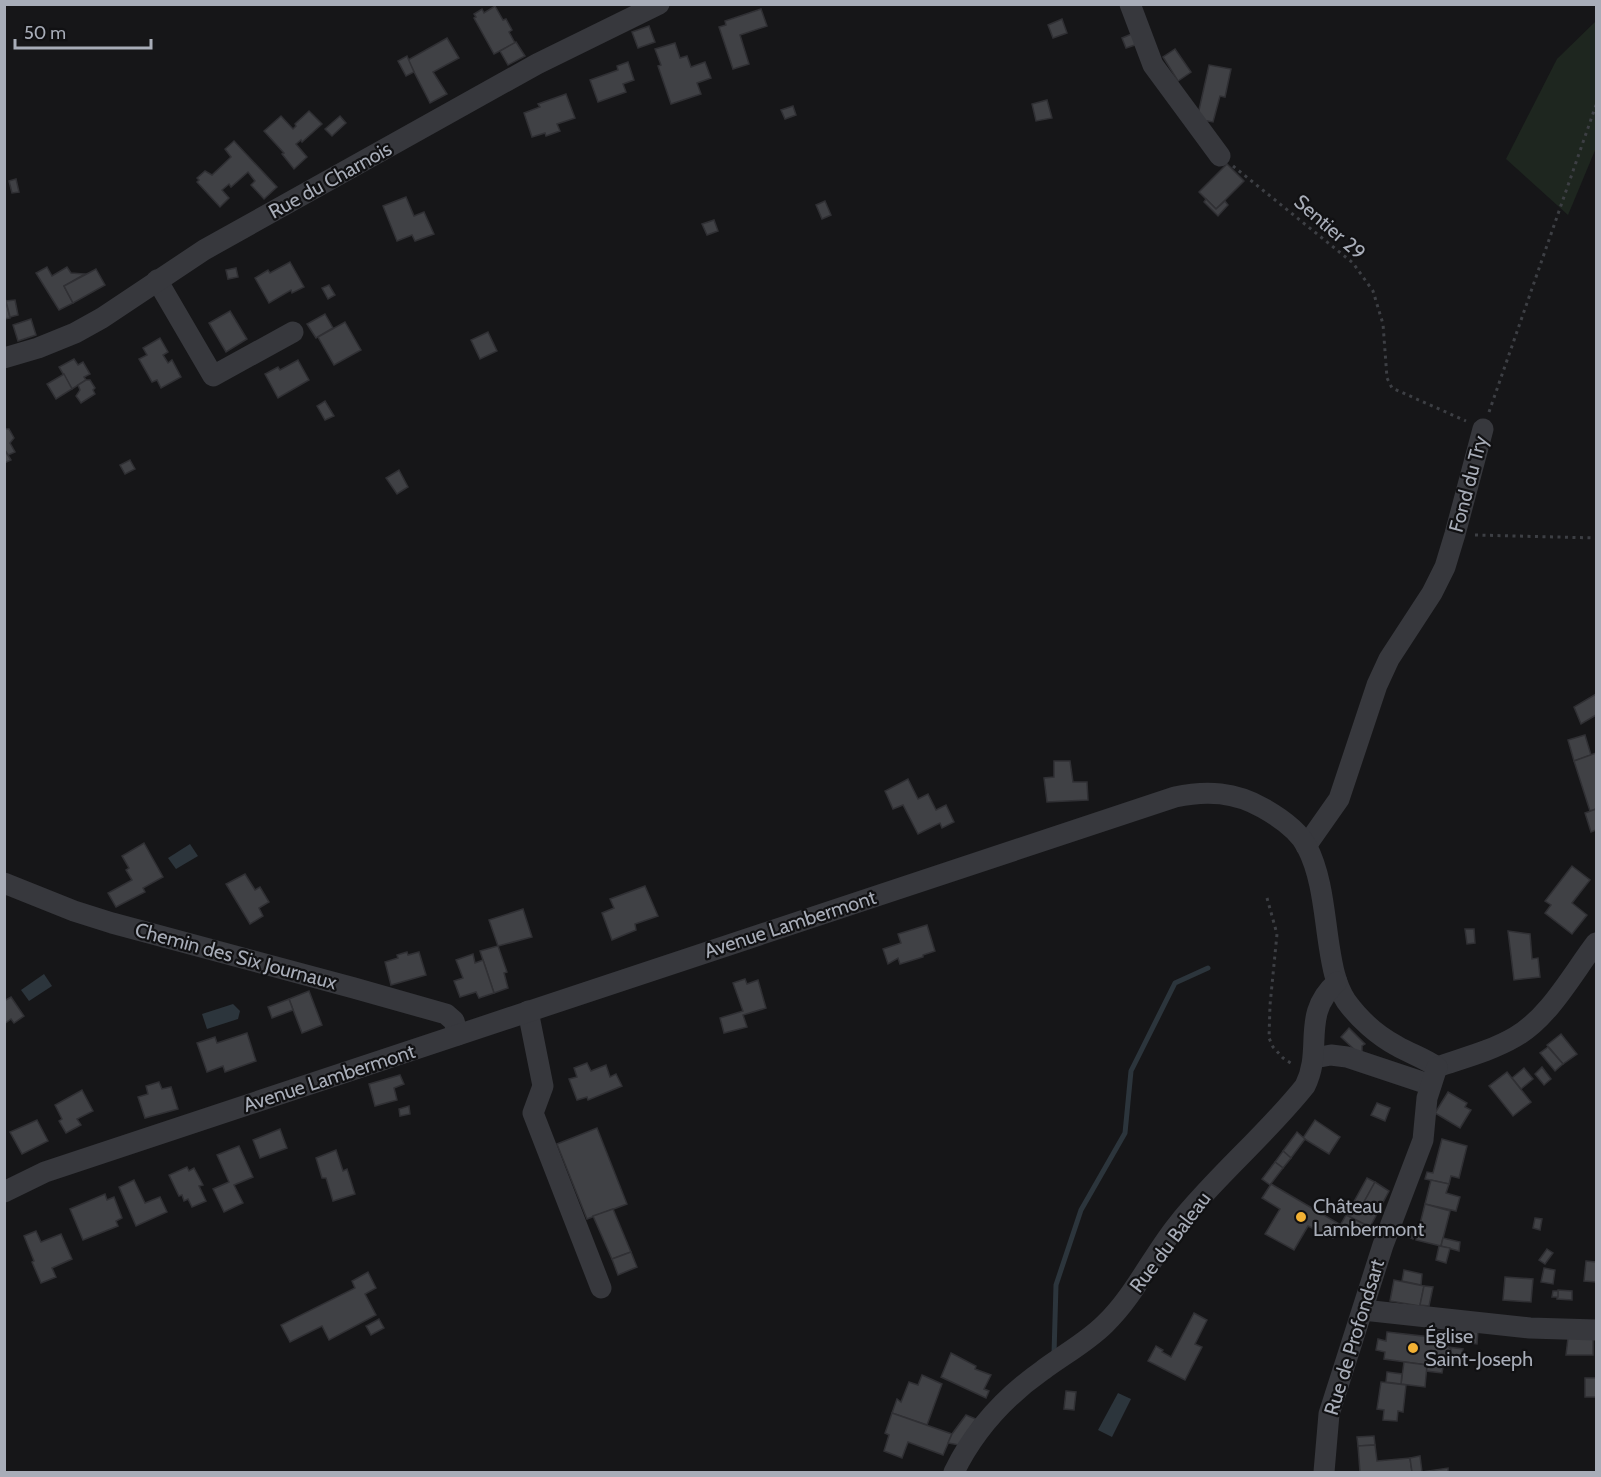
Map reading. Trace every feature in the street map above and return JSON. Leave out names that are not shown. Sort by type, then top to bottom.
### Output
[{"type":"street","name":"Rue du Charnois","points":[[4,358],[38,348],[75,333],[102,318],[204,250],[537,64],[659,4]]},
{"type":"street","points":[[1130,4],[1152,66],[1220,156]]},
{"type":"street","points":[[157,280],[213,376],[293,333]]},
{"type":"street","name":"Fond du Try","points":[[1306,846],[1339,799],[1377,685],[1389,660],[1432,593],[1444,567],[1483,429]]},
{"type":"street","name":"Avenue Lambermont","points":[[4,1192],[45,1172],[1007,852],[1189,794],[1222,793],[1255,803],[1283,821],[1306,846],[1320,891],[1332,964],[1337,982],[1346,1000],[1360,1018],[1380,1035],[1398,1047],[1423,1057],[1434,1076]]},
{"type":"street","name":"Chemin des Six Journaux","points":[[4,883],[63,908],[103,920],[446,1014],[454,1021],[458,1035]]},
{"type":"street","points":[[1312,1064],[1330,1055],[1434,1076],[1526,1030],[1545,1011],[1596,943]]},
{"type":"street","name":"Rue du Baleau","points":[[954,1473],[961,1457],[980,1428],[1015,1392],[1097,1332],[1108,1321],[1134,1289],[1178,1224],[1305,1086],[1312,1064],[1315,1018],[1326,992],[1337,982]]},
{"type":"street","points":[[528,1011],[543,1086],[533,1113],[601,1288]]},
{"type":"street","name":"Rue de Profondsart","points":[[1324,1473],[1329,1414],[1383,1245],[1423,1140],[1427,1098],[1434,1076]]},
{"type":"street","points":[[1363,1310],[1530,1328],[1596,1329]]},
{"type":"path","name":"Fond du Try","points":[[1483,429],[1596,105]]},
{"type":"path","name":"Sentier 29","points":[[1220,156],[1353,262],[1373,291],[1383,324],[1387,378],[1392,388],[1483,429]]},
{"type":"path","points":[[1455,534],[1596,538]]},
{"type":"path","points":[[1267,898],[1277,934],[1269,1038],[1273,1047],[1283,1058],[1293,1064],[1312,1064]]},
{"type":"shaded area","points":[[1596,21],[1596,148],[1568,215],[1506,159],[1557,59]]},
{"type":"shaded area","points":[[190,844],[198,856],[176,869],[168,858]]},
{"type":"shaded area","points":[[44,974],[52,986],[29,1001],[21,990]]},
{"type":"shaded area","points":[[233,1004],[240,1011],[238,1019],[207,1029],[202,1014]]},
{"type":"shaded area","points":[[1118,1393],[1131,1399],[1112,1437],[1098,1430]]},
{"type":"building","points":[[495,6],[512,30],[509,32],[515,43],[494,54],[474,14],[482,9],[484,13]]},
{"type":"building","points":[[761,9],[767,26],[740,35],[749,64],[733,69],[719,27],[726,25],[725,21]]},
{"type":"building","points":[[1062,19],[1067,33],[1053,38],[1048,25]]},
{"type":"building","points":[[649,26],[655,42],[638,48],[632,32]]},
{"type":"building","points":[[1134,33],[1138,44],[1126,48],[1122,38]]},
{"type":"building","points":[[447,38],[459,58],[433,72],[447,94],[430,103],[408,60]]},
{"type":"building","points":[[516,42],[525,56],[508,65],[500,51]]},
{"type":"building","points":[[675,43],[680,58],[687,56],[691,67],[705,62],[711,78],[697,83],[701,94],[671,104],[658,66],[661,65],[655,49]]},
{"type":"building","points":[[1175,49],[1191,72],[1178,81],[1163,57]]},
{"type":"building","points":[[407,56],[414,72],[406,76],[398,61]]},
{"type":"building","points":[[628,62],[634,80],[623,84],[626,92],[598,102],[590,80],[618,70],[617,66]]},
{"type":"building","points":[[1209,65],[1231,69],[1225,97],[1220,96],[1213,122],[1197,119]]},
{"type":"building","points":[[566,94],[575,118],[557,124],[560,131],[546,136],[545,133],[532,137],[524,113],[540,107],[538,104]]},
{"type":"building","points":[[1047,100],[1052,118],[1036,121],[1032,104]]},
{"type":"building","points":[[793,106],[796,115],[785,119],[781,110]]},
{"type":"building","points":[[309,111],[322,124],[302,142],[301,140],[296,144],[307,157],[294,169],[282,154],[284,153],[264,131],[281,116],[293,129],[295,124]]},
{"type":"building","points":[[340,116],[346,123],[332,136],[325,129]]},
{"type":"building","points":[[234,141],[277,187],[264,199],[251,185],[255,181],[248,172],[231,187],[229,184],[222,190],[229,198],[220,207],[197,182],[199,180],[197,178],[205,171],[212,175],[231,157],[225,149]]},
{"type":"building","points":[[1227,164],[1244,181],[1216,209],[1199,192]]},
{"type":"building","points":[[16,179],[19,192],[12,193],[9,181]]},
{"type":"building","points":[[406,197],[414,216],[424,212],[434,234],[415,241],[412,235],[397,241],[383,206]]},
{"type":"building","points":[[1206,199],[1216,209],[1225,201],[1228,205],[1218,216],[1204,202]]},
{"type":"building","points":[[825,201],[831,215],[822,219],[816,205]]},
{"type":"building","points":[[714,220],[718,231],[707,235],[702,224]]},
{"type":"building","points":[[290,262],[304,287],[292,293],[291,290],[269,303],[255,278],[268,270],[270,273]]},
{"type":"building","points":[[47,267],[52,276],[67,267],[71,273],[85,274],[64,286],[73,303],[59,310],[36,273]]},
{"type":"building","points":[[236,268],[238,277],[228,279],[226,270]]},
{"type":"building","points":[[96,269],[105,285],[73,303],[64,286]]},
{"type":"building","points":[[329,285],[335,295],[328,299],[322,288]]},
{"type":"building","points":[[4,294],[10,318],[4,319]]},
{"type":"building","points":[[15,300],[18,315],[10,317],[6,301]]},
{"type":"building","points":[[230,311],[247,339],[226,352],[209,323]]},
{"type":"building","points":[[325,314],[333,328],[316,338],[307,324]]},
{"type":"building","points":[[31,319],[36,335],[18,341],[13,325]]},
{"type":"building","points":[[345,322],[361,350],[334,365],[318,337]]},
{"type":"building","points":[[488,332],[497,351],[480,359],[471,340]]},
{"type":"building","points":[[160,338],[168,352],[163,355],[168,363],[172,360],[181,377],[161,388],[157,380],[152,382],[139,359],[147,355],[143,348]]},
{"type":"building","points":[[74,359],[78,365],[83,362],[90,374],[84,377],[86,380],[72,389],[59,367]]},
{"type":"building","points":[[298,360],[309,380],[278,398],[265,374],[278,367],[280,370]]},
{"type":"building","points":[[64,374],[72,389],[56,399],[47,384]]},
{"type":"building","points":[[90,380],[95,388],[93,390],[95,394],[81,403],[76,396],[80,390],[78,385]]},
{"type":"building","points":[[325,401],[334,416],[325,420],[317,406]]},
{"type":"building","points":[[4,429],[9,429],[14,438],[10,443],[15,452],[8,455],[4,449]]},
{"type":"building","points":[[4,449],[11,460],[4,463]]},
{"type":"building","points":[[130,460],[135,469],[125,474],[120,465]]},
{"type":"building","points":[[399,470],[408,487],[397,494],[386,478]]},
{"type":"building","points":[[1596,694],[1596,715],[1581,724],[1574,707]]},
{"type":"building","points":[[1585,735],[1591,755],[1574,761],[1568,740]]},
{"type":"building","points":[[1596,753],[1596,809],[1590,811],[1574,761]]},
{"type":"building","points":[[1054,761],[1070,761],[1073,782],[1087,782],[1088,800],[1047,802],[1044,778],[1054,777]]},
{"type":"building","points":[[908,779],[918,799],[928,794],[936,810],[946,805],[954,822],[942,828],[940,823],[918,834],[903,805],[893,809],[885,791]]},
{"type":"building","points":[[1596,809],[1596,830],[1591,832],[1585,813]]},
{"type":"building","points":[[144,843],[163,877],[143,888],[145,892],[116,907],[108,893],[132,880],[126,870],[129,868],[122,856]]},
{"type":"building","points":[[1572,866],[1590,880],[1572,903],[1587,915],[1572,934],[1545,913],[1551,905],[1545,901]]},
{"type":"building","points":[[245,874],[255,890],[260,887],[269,902],[259,908],[263,916],[250,924],[226,884]]},
{"type":"building","points":[[645,886],[658,916],[635,924],[636,930],[612,940],[602,913],[614,908],[610,899]]},
{"type":"building","points":[[523,909],[532,937],[498,946],[489,920]]},
{"type":"building","points":[[927,925],[935,951],[900,964],[898,958],[888,964],[883,949],[901,943],[898,934]]},
{"type":"building","points":[[1465,929],[1474,929],[1475,943],[1467,944]]},
{"type":"building","points":[[1508,931],[1530,934],[1532,959],[1538,958],[1540,977],[1514,980]]},
{"type":"building","points":[[498,946],[507,972],[504,973],[508,988],[494,993],[480,951]]},
{"type":"building","points":[[407,952],[408,955],[419,952],[426,975],[391,985],[385,962]]},
{"type":"building","points":[[473,954],[475,963],[483,960],[494,993],[479,998],[476,992],[460,997],[454,981],[463,978],[456,960]]},
{"type":"building","points":[[745,979],[747,984],[758,980],[766,1008],[743,1015],[747,1027],[724,1033],[720,1018],[743,1011],[733,983]]},
{"type":"building","points":[[309,991],[322,1025],[302,1033],[289,999]]},
{"type":"building","points":[[11,997],[24,1016],[14,1023],[11,1019],[4,1024],[4,1001]]},
{"type":"building","points":[[289,999],[293,1010],[272,1018],[268,1007]]},
{"type":"building","points":[[1349,1028],[1365,1044],[1362,1046],[1362,1052],[1357,1052],[1341,1037]]},
{"type":"building","points":[[247,1033],[256,1061],[225,1072],[223,1066],[207,1072],[197,1043],[215,1037],[217,1043]]},
{"type":"building","points":[[1561,1034],[1577,1054],[1563,1064],[1547,1045]]},
{"type":"building","points":[[1548,1047],[1563,1064],[1555,1071],[1540,1053]]},
{"type":"building","points":[[587,1063],[591,1071],[606,1065],[610,1077],[616,1074],[622,1086],[588,1100],[587,1097],[577,1100],[569,1079],[577,1077],[574,1068]]},
{"type":"building","points":[[1542,1067],[1551,1079],[1544,1085],[1535,1074]]},
{"type":"building","points":[[1524,1068],[1533,1079],[1521,1089],[1512,1078]]},
{"type":"building","points":[[1507,1072],[1531,1102],[1513,1116],[1489,1086]]},
{"type":"building","points":[[400,1075],[404,1084],[394,1088],[397,1100],[375,1106],[369,1084]]},
{"type":"building","points":[[159,1082],[162,1089],[171,1087],[178,1109],[145,1118],[138,1097],[148,1094],[146,1086]]},
{"type":"building","points":[[82,1090],[93,1111],[77,1119],[81,1125],[66,1133],[59,1121],[62,1119],[55,1105]]},
{"type":"building","points":[[1448,1092],[1467,1103],[1465,1107],[1471,1110],[1460,1128],[1435,1113]]},
{"type":"building","points":[[1377,1103],[1390,1108],[1385,1121],[1371,1115]]},
{"type":"building","points":[[409,1106],[410,1114],[400,1116],[399,1109]]},
{"type":"building","points":[[37,1120],[48,1141],[22,1154],[10,1132]]},
{"type":"building","points":[[1315,1120],[1340,1137],[1329,1154],[1303,1138]]},
{"type":"building","points":[[597,1128],[627,1204],[587,1219],[557,1144]]},
{"type":"building","points":[[280,1129],[287,1148],[260,1158],[253,1140]]},
{"type":"building","points":[[1297,1132],[1305,1139],[1291,1158],[1283,1151]]},
{"type":"building","points":[[1442,1139],[1467,1146],[1459,1178],[1451,1176],[1449,1184],[1425,1179],[1427,1172],[1433,1173]]},
{"type":"building","points":[[239,1146],[253,1177],[234,1185],[243,1203],[224,1212],[213,1189],[229,1182],[217,1155]]},
{"type":"building","points":[[336,1150],[343,1171],[347,1169],[355,1194],[333,1201],[326,1178],[322,1178],[316,1158]]},
{"type":"building","points":[[1283,1151],[1291,1158],[1283,1168],[1275,1162]]},
{"type":"building","points":[[1275,1162],[1283,1168],[1270,1185],[1262,1179]]},
{"type":"building","points":[[187,1167],[189,1171],[194,1168],[203,1185],[199,1186],[206,1201],[192,1207],[188,1199],[184,1201],[182,1195],[179,1196],[169,1175]]},
{"type":"building","points":[[1367,1178],[1375,1182],[1359,1211],[1351,1207]]},
{"type":"building","points":[[134,1180],[145,1203],[160,1197],[167,1212],[136,1226],[119,1187]]},
{"type":"building","points":[[1431,1180],[1449,1184],[1446,1193],[1460,1197],[1456,1211],[1425,1204]]},
{"type":"building","points":[[1375,1182],[1389,1191],[1370,1227],[1346,1215],[1351,1207],[1359,1211]]},
{"type":"building","name":"Château Lambermont","points":[[1271,1184],[1341,1225],[1333,1238],[1308,1226],[1294,1250],[1265,1234],[1280,1209],[1262,1198]]},
{"type":"building","points":[[105,1194],[107,1200],[114,1197],[122,1218],[116,1221],[118,1226],[83,1240],[70,1209]]},
{"type":"building","points":[[1425,1204],[1450,1211],[1441,1246],[1416,1240]]},
{"type":"building","points":[[613,1209],[631,1252],[612,1259],[593,1216]]},
{"type":"building","points":[[1346,1215],[1370,1227],[1364,1236],[1341,1224]]},
{"type":"building","points":[[1535,1218],[1542,1219],[1540,1230],[1533,1228]]},
{"type":"building","points":[[36,1231],[41,1242],[61,1234],[72,1259],[52,1268],[56,1277],[41,1283],[24,1236]]},
{"type":"building","points":[[1407,1231],[1415,1235],[1413,1239],[1405,1235]]},
{"type":"building","points":[[1443,1238],[1460,1242],[1459,1251],[1441,1246]]},
{"type":"building","points":[[1439,1246],[1450,1248],[1446,1263],[1436,1260]]},
{"type":"building","points":[[1547,1249],[1553,1253],[1545,1264],[1539,1260]]},
{"type":"building","points":[[631,1252],[637,1267],[618,1275],[612,1259]]},
{"type":"building","points":[[1586,1261],[1596,1262],[1596,1282],[1584,1281]]},
{"type":"building","points":[[1544,1268],[1555,1270],[1553,1284],[1541,1282]]},
{"type":"building","points":[[1404,1270],[1422,1274],[1421,1285],[1402,1281]]},
{"type":"building","points":[[368,1272],[376,1288],[365,1294],[376,1315],[329,1340],[322,1326],[290,1342],[281,1325],[355,1288],[352,1281]]},
{"type":"building","points":[[1505,1277],[1533,1279],[1531,1302],[1503,1300]]},
{"type":"building","points":[[1394,1280],[1424,1286],[1420,1306],[1390,1301]]},
{"type":"building","points":[[1424,1286],[1433,1287],[1429,1306],[1420,1305]]},
{"type":"building","points":[[1558,1290],[1572,1291],[1572,1300],[1557,1299]]},
{"type":"building","points":[[1553,1291],[1558,1291],[1558,1297],[1552,1297]]},
{"type":"building","points":[[1194,1313],[1207,1320],[1195,1344],[1202,1347],[1185,1380],[1148,1361],[1156,1346],[1171,1357]]},
{"type":"building","points":[[379,1319],[384,1328],[371,1335],[366,1326]]},
{"type":"building","points":[[1465,1329],[1478,1330],[1477,1344],[1464,1342]]},
{"type":"building","points":[[1430,1330],[1447,1332],[1445,1344],[1430,1342]]},
{"type":"building","name":"Église Saint-Joseph","points":[[1387,1332],[1431,1337],[1430,1342],[1445,1344],[1451,1349],[1450,1358],[1443,1362],[1428,1360],[1427,1365],[1384,1359],[1385,1352],[1376,1350],[1378,1339],[1386,1341]]},
{"type":"building","points":[[1568,1338],[1593,1338],[1593,1355],[1566,1355]]},
{"type":"building","points":[[1448,1347],[1463,1349],[1460,1361],[1447,1360],[1450,1358],[1451,1349]]},
{"type":"building","points":[[951,1353],[976,1366],[975,1369],[991,1375],[984,1389],[989,1391],[986,1398],[941,1377]]},
{"type":"building","points":[[1428,1360],[1444,1362],[1442,1373],[1426,1371]]},
{"type":"building","points":[[1404,1362],[1427,1365],[1425,1387],[1401,1384]]},
{"type":"building","points":[[1387,1372],[1402,1374],[1401,1384],[1386,1382]]},
{"type":"building","points":[[922,1375],[942,1384],[927,1425],[892,1413],[897,1399],[901,1402],[909,1382],[918,1385]]},
{"type":"building","points":[[1585,1378],[1596,1378],[1596,1397],[1585,1397]]},
{"type":"building","points":[[1381,1382],[1406,1385],[1403,1412],[1398,1411],[1397,1421],[1383,1420],[1384,1410],[1377,1409]]},
{"type":"building","points":[[1066,1391],[1076,1392],[1074,1410],[1064,1409]]},
{"type":"building","points":[[892,1413],[952,1434],[943,1455],[908,1442],[902,1458],[884,1451],[889,1435],[885,1433]]},
{"type":"building","points":[[966,1415],[976,1419],[959,1445],[948,1443],[952,1434]]},
{"type":"building","points":[[1374,1436],[1375,1445],[1358,1446],[1357,1437]]},
{"type":"building","points":[[1375,1445],[1377,1461],[1410,1458],[1412,1472],[1360,1472],[1358,1446]]},
{"type":"building","points":[[1420,1456],[1422,1472],[1412,1472],[1410,1458]]},
{"type":"building","points":[[1448,1468],[1448,1472],[1422,1472]]},
{"type":"waterway","points":[[1054,1354],[1056,1285],[1081,1210],[1125,1133],[1131,1071],[1175,983],[1208,968]]},
{"type":"place","name":"Château Lambermont","points":[[1301,1217]]},
{"type":"place","name":"Église Saint-Joseph","points":[[1413,1348]]}]
